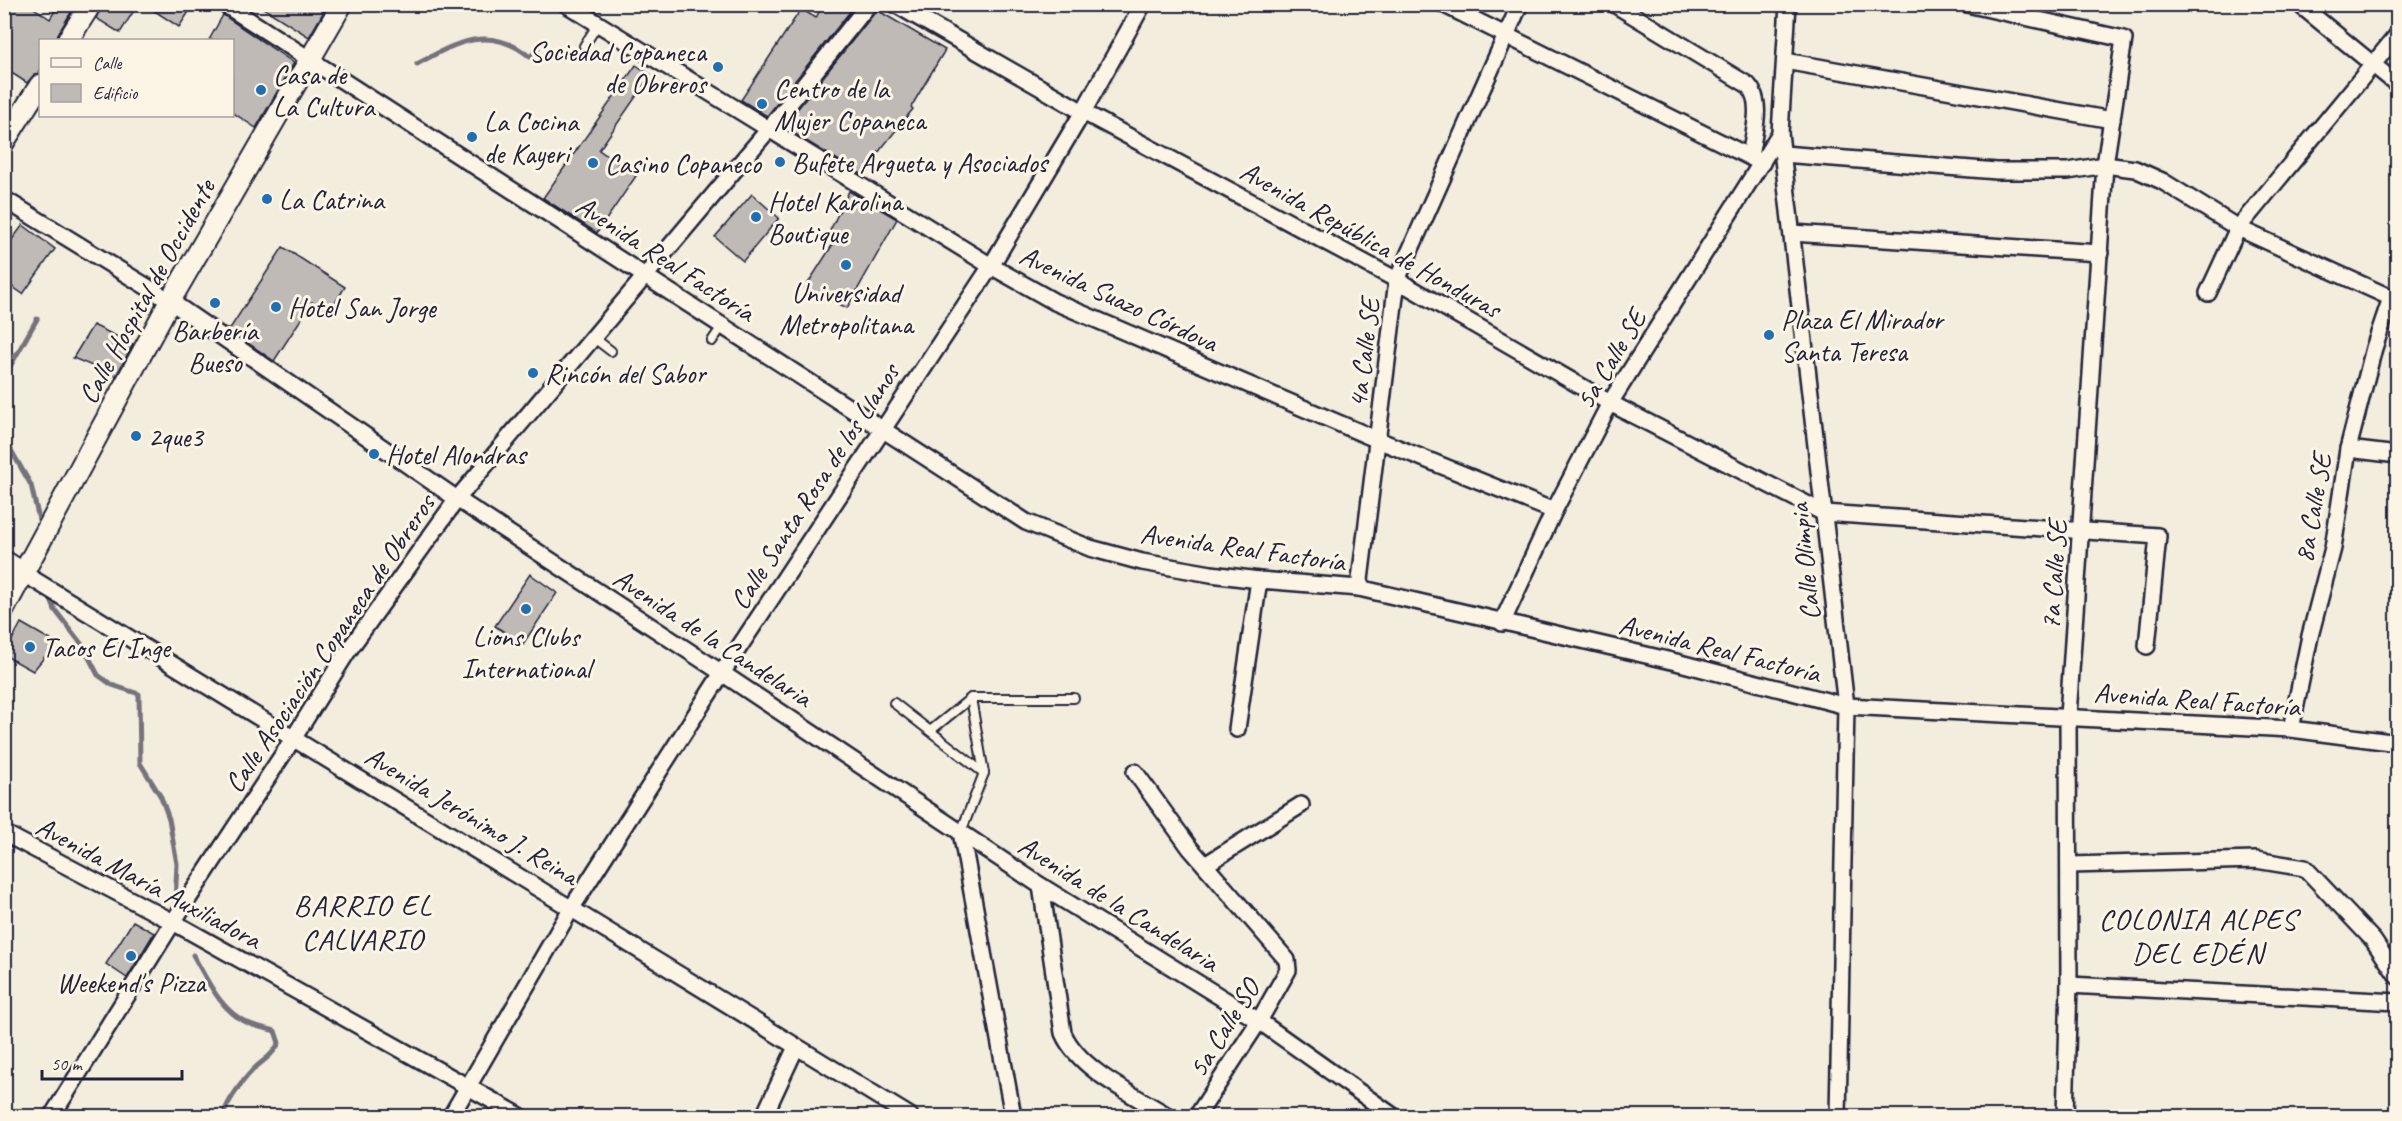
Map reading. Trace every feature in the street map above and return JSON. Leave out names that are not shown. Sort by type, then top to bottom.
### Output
[{"type":"street","points":[[69,39],[91,4]]},
{"type":"street","name":"Avenida Real Factoría","points":[[224,4],[1026,522],[1057,536],[1142,562],[1259,580],[1359,588],[1676,662],[1845,706],[2291,729],[2397,743]]},
{"type":"street","name":"Calle Hospital de Occidente","points":[[4,609],[170,301],[342,4]]},
{"type":"street","name":"Avenida Suazo Córdova","points":[[566,4],[991,266],[1055,302],[1378,440],[1554,511]]},
{"type":"street","name":"Calle Asociación Copaneca de Obreros","points":[[52,1116],[173,922],[346,654],[457,499],[769,129],[869,4]]},
{"type":"street","name":"Avenida República de Honduras","points":[[895,4],[1083,112],[1397,280],[1611,403],[1824,513]]},
{"type":"street","name":"Calle Santa Rosa de los Llanos","points":[[451,1116],[571,909],[882,427],[991,266],[1083,112],[1143,4]]},
{"type":"street","points":[[1443,4],[1756,160],[1757,102],[1754,92],[1748,85],[1614,4]]},
{"type":"street","name":"4a Calle SE","points":[[1359,588],[1397,280],[1520,4]]},
{"type":"street","name":"Calle Olimpia","points":[[1788,4],[1780,133],[1845,706],[1838,1116]]},
{"type":"street","name":"7a Calle SE","points":[[1966,4],[2124,39],[2105,165],[2068,716],[2070,865],[2065,1116]]},
{"type":"street","points":[[2299,4],[2397,85]]},
{"type":"street","points":[[2208,293],[2238,228],[2397,34]]},
{"type":"street","points":[[1785,61],[2112,120]]},
{"type":"street","points":[[4,142],[39,87]]},
{"type":"street","name":"5a Calle SE","points":[[1502,623],[1554,511],[1611,403],[1756,160],[1780,133]]},
{"type":"street","points":[[1783,154],[1997,171],[2068,171],[2105,165],[2135,169],[2162,181],[2238,228],[2394,299]]},
{"type":"street","name":"Avenida de la Candelaria","points":[[4,199],[170,301],[457,499],[1041,886],[1259,1021],[1393,1116]]},
{"type":"street","points":[[1792,233],[2100,253]]},
{"type":"street","name":"8a Calle SE","points":[[2291,729],[2310,636],[2333,549],[2348,449],[2374,348],[2394,299]]},
{"type":"street","points":[[2348,449],[2397,455]]},
{"type":"street","points":[[1824,513],[2158,536],[2147,646]]},
{"type":"street","name":"Avenida Jerónimo J. Reina","points":[[4,561],[910,1116]]},
{"type":"street","points":[[1237,729],[1259,580]]},
{"type":"street","points":[[1135,772],[1190,849],[1205,865],[1301,805]]},
{"type":"street","points":[[961,832],[1013,1116]]},
{"type":"street","name":"Avenida María Auxiliadora","points":[[4,834],[173,922],[520,1116]]},
{"type":"street","points":[[2070,865],[2256,860],[2305,868],[2373,940],[2397,977]]},
{"type":"street","name":"5a Calle SO","points":[[1197,1116],[1259,1021],[1289,965],[1205,865]]},
{"type":"street","points":[[1041,886],[1063,1033],[1070,1047],[1083,1062],[1168,1116]]},
{"type":"street","points":[[2069,985],[2397,1002]]},
{"type":"street","points":[[764,1116],[796,1047]]},
{"type":"lane","points":[[584,46],[598,24]]},
{"type":"lane","points":[[712,341],[723,325]]},
{"type":"lane","points":[[594,338],[611,351]]},
{"type":"lane","points":[[961,832],[984,773],[971,698]]},
{"type":"lane","points":[[930,731],[971,698],[1074,698]]},
{"type":"lane","points":[[894,703],[984,773]]},
{"type":"building","points":[[4,4],[28,4],[50,19],[59,4],[76,4],[56,39],[39,39],[39,73],[34,75],[27,83],[4,68]]},
{"type":"building","points":[[103,4],[138,4],[120,33],[96,18]]},
{"type":"building","points":[[144,4],[194,4],[179,27]]},
{"type":"building","points":[[257,4],[328,4],[309,37]]},
{"type":"building","points":[[823,4],[856,4],[767,116],[741,100],[801,9],[816,18]]},
{"type":"building","points":[[877,10],[945,50],[911,107],[913,109],[861,174],[783,127]]},
{"type":"building","name":"Casa de La Cultura","points":[[223,15],[294,63],[256,128],[234,113],[234,39],[210,39]]},
{"type":"building","name":"Casino Copaneco","points":[[636,65],[651,75],[599,150],[636,176],[597,233],[543,198]]},
{"type":"building","name":"Universidad Metropolitana","points":[[849,191],[897,219],[847,308],[805,288],[835,241],[827,237]]},
{"type":"building","points":[[752,194],[779,218],[743,261],[715,237]]},
{"type":"building","points":[[23,225],[55,249],[23,294],[4,281],[4,250]]},
{"type":"building","name":"Hotel San Jorge","points":[[283,247],[345,287],[329,313],[312,302],[274,361],[229,330]]},
{"type":"building","points":[[93,325],[133,344],[116,376],[73,358]]},
{"type":"building","name":"Lions Clubs International","points":[[530,574],[557,593],[523,644],[495,626]]},
{"type":"building","name":"Tacos El Inge","points":[[21,623],[56,643],[33,671],[4,655]]},
{"type":"building","name":"Weekend's Pizza","points":[[133,921],[154,933],[127,978],[106,964]]},
{"type":"waterway","points":[[417,64],[460,43],[474,40],[501,41],[530,57],[538,49]]},
{"type":"waterway","points":[[4,377],[37,319]]},
{"type":"waterway","points":[[4,438],[31,485],[40,524]]},
{"type":"waterway","points":[[49,594],[55,610],[83,646],[98,675],[112,685],[139,694],[140,763],[161,797],[169,819],[177,864],[175,902]]},
{"type":"waterway","points":[[193,955],[222,1003],[238,1018],[254,1026],[275,1031],[279,1043],[232,1096],[223,1116]]},
{"type":"place","name":"Sociedad Copaneca de Obreros","points":[[718,67]]},
{"type":"place","name":"Casa de La Cultura","points":[[261,90]]},
{"type":"place","name":"Centro de la Mujer Copaneca","points":[[762,104]]},
{"type":"place","name":"La Cocina de Kayeri","points":[[472,137]]},
{"type":"place","name":"Bufete Argueta y Asociados","points":[[780,162]]},
{"type":"place","name":"Casino Copaneco","points":[[593,163]]},
{"type":"place","name":"La Catrina","points":[[267,199]]},
{"type":"place","name":"Hotel Karolina Boutique","points":[[756,217]]},
{"type":"place","name":"Universidad Metropolitana","points":[[846,265]]},
{"type":"place","name":"Barbería Bueso","points":[[215,303]]},
{"type":"place","name":"Hotel San Jorge","points":[[276,307]]},
{"type":"place","name":"Plaza El Mirador Santa Teresa","points":[[1769,335]]},
{"type":"place","name":"Rincón del Sabor","points":[[533,373]]},
{"type":"place","name":"2que3","points":[[136,436]]},
{"type":"place","name":"Hotel Alondras","points":[[374,454]]},
{"type":"place","name":"Lions Clubs International","points":[[526,609]]},
{"type":"place","name":"Tacos El Inge","points":[[30,647]]},
{"type":"place","name":"Weekend's Pizza","points":[[131,956]]},
{"type":"district","name":"BARRIO EL CALVARIO","points":[[363,922]]},
{"type":"district","name":"COLONIA ALPES DEL EDÉN","points":[[2198,936]]}]
